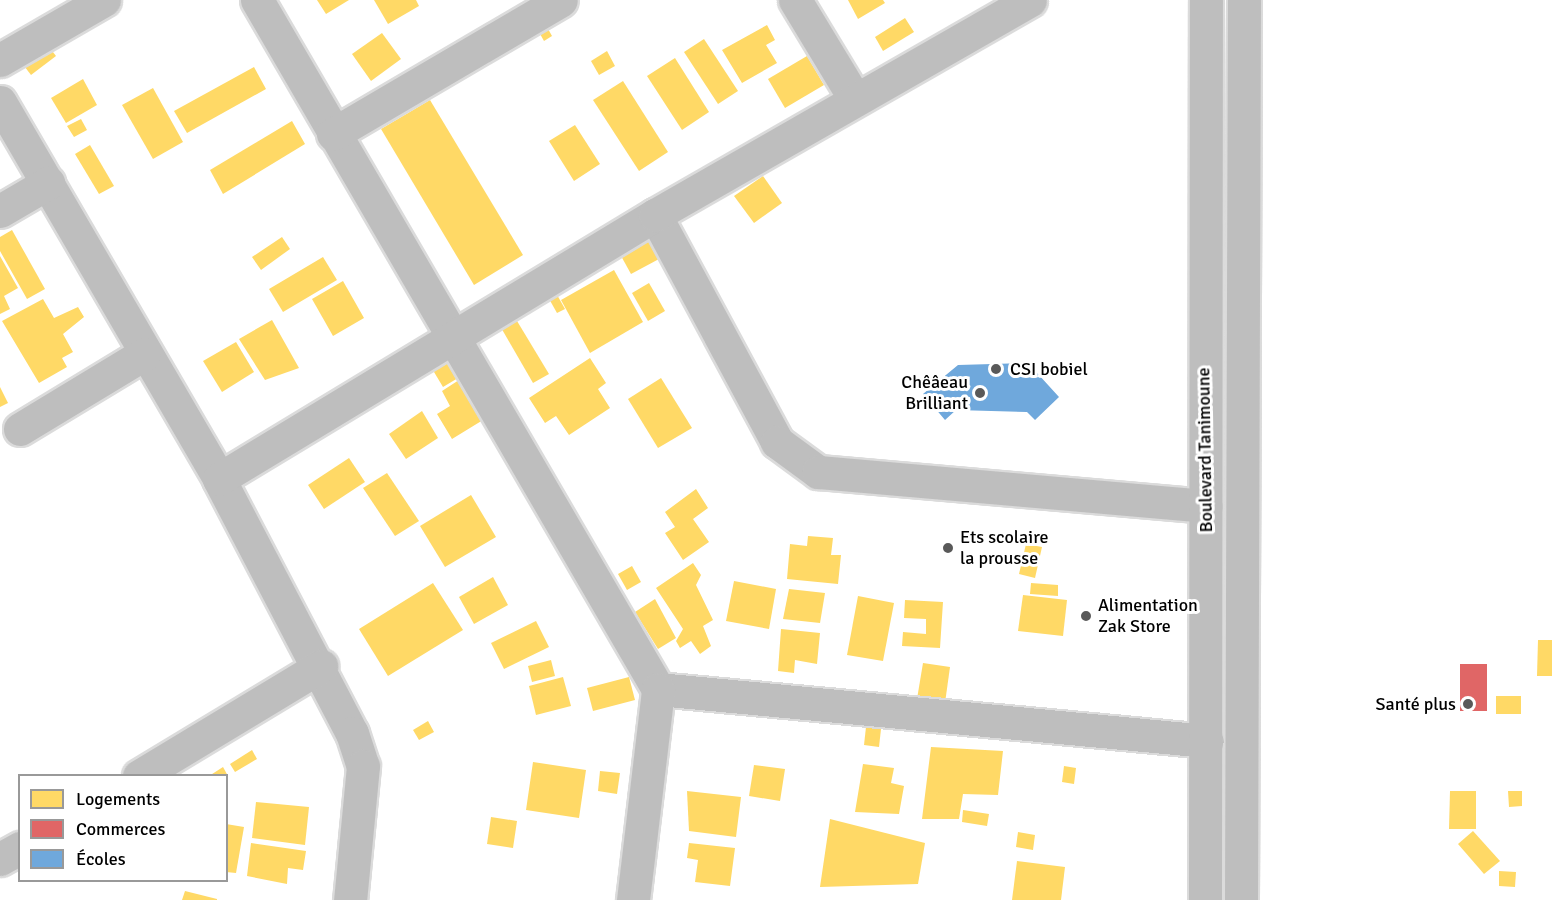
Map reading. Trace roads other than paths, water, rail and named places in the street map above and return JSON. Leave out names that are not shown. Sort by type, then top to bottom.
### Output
[{"type":"street","points":[[0,60],[104,0]]},
{"type":"street","points":[[256,0],[449,336],[658,689],[633,900]]},
{"type":"street","points":[[333,134],[561,0]]},
{"type":"street","points":[[795,0],[855,99]]},
{"type":"street","points":[[219,479],[449,336],[855,99],[1030,0]]},
{"type":"street","name":"Boulevard Tanimoune","points":[[1205,900],[1207,741],[1206,0]]},
{"type":"street","name":"Boulevard Tanimoune","points":[[1241,900],[1244,0]]},
{"type":"street","points":[[0,102],[144,354],[219,479],[321,666],[363,762],[350,900]]},
{"type":"street","points":[[0,211],[48,183]]},
{"type":"street","points":[[655,215],[777,442],[818,472],[1206,506]]},
{"type":"street","points":[[20,429],[144,354]]},
{"type":"street","points":[[143,774],[321,666]]},
{"type":"street","points":[[658,689],[1207,741]]},
{"type":"street","points":[[0,860],[18,849]]},
{"type":"place","name":"CSI bobiel","points":[[996,369]]},
{"type":"place","name":"Chêâeau Brilliant","points":[[980,393]]},
{"type":"place","name":"Ets scolaire la prousse","points":[[948,548]]},
{"type":"place","name":"Alimentation Zak Store","points":[[1086,616]]},
{"type":"place","name":"Santé plus","points":[[1468,704]]}]
